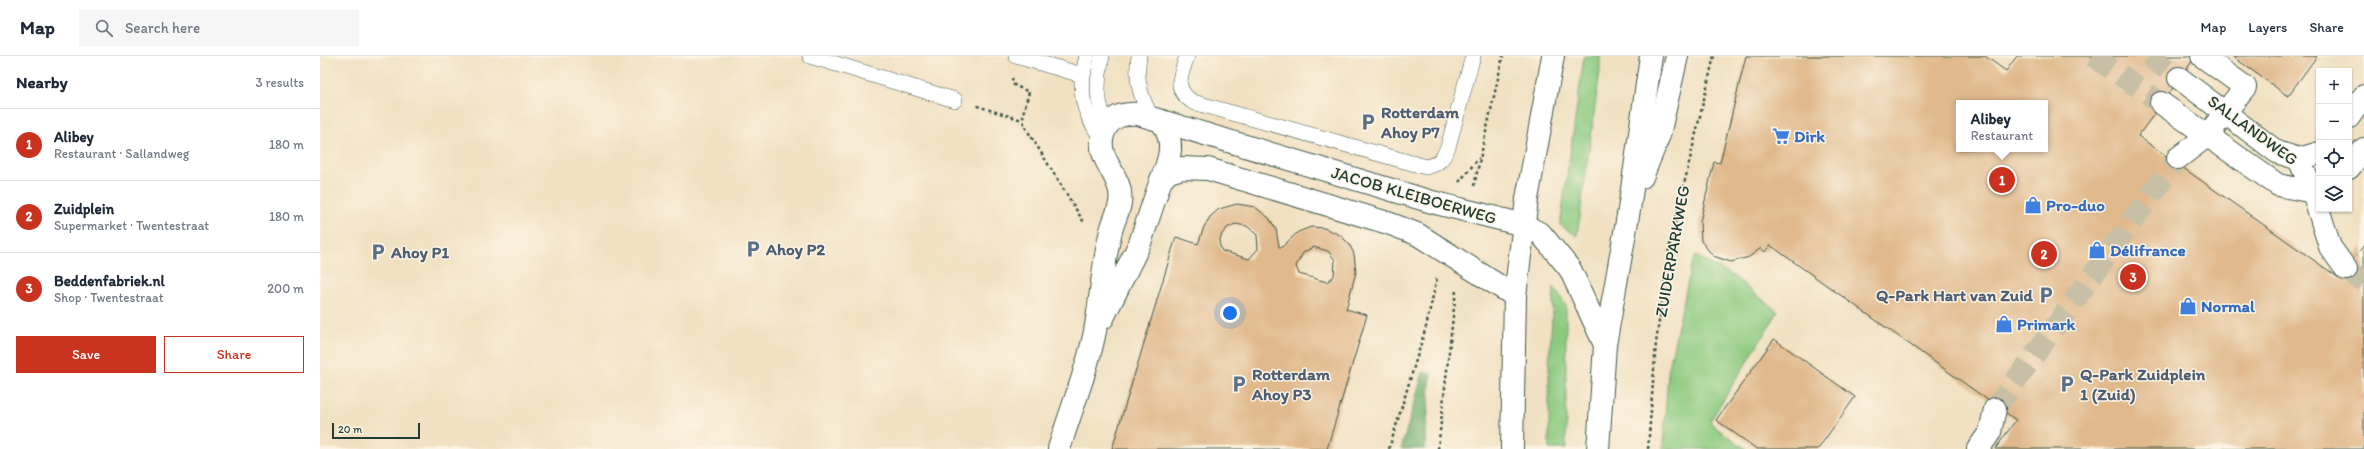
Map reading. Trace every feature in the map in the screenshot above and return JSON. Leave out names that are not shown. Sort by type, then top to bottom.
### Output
[{"type":"street","points":[[1512,449],[1515,296],[1524,224],[1553,56]]},
{"type":"street","points":[[1598,449],[1605,345],[1629,210],[1651,56]]},
{"type":"street","points":[[1629,210],[1659,135],[1677,56]]},
{"type":"street","points":[[2178,158],[2207,136],[2245,87],[2202,56]]},
{"type":"street","name":"SALLANDWEG","points":[[2161,103],[2278,185],[2316,191],[2309,156],[2277,152],[2226,111],[2180,78]]},
{"type":"street","points":[[2352,114],[2364,96]]},
{"type":"street","name":"JACOB KLEIBOERWEG","points":[[1104,133],[1110,122],[1126,113],[1157,120],[1453,207],[1524,224],[1541,234],[1570,269],[1605,345]]},
{"type":"street","points":[[1093,337],[1140,243],[1172,148],[1170,137],[1157,120]]},
{"type":"street","points":[[1059,449],[1093,337],[1110,234],[1120,203],[1120,188],[1114,174],[1102,154],[1104,133]]},
{"type":"street","points":[[2352,164],[2364,149]]},
{"type":"street","name":"JACOB KLEIBOERWEG","points":[[1161,180],[1169,172],[1182,168],[1208,169],[1388,223],[1417,234],[1515,296]]},
{"type":"street","name":"SALLANDWEG","points":[[2321,212],[2330,247],[2346,269]]},
{"type":"street","points":[[1978,449],[1990,432],[1995,409]]},
{"type":"lane","points":[[810,56],[955,100]]},
{"type":"lane","points":[[1017,56],[1082,75]]},
{"type":"lane","points":[[1087,56],[1082,75],[1084,107],[1090,122],[1104,133]]},
{"type":"lane","points":[[1102,56],[1098,79],[1098,103],[1104,133]]},
{"type":"lane","points":[[1139,56],[1137,66],[1140,95],[1157,120]]},
{"type":"lane","points":[[1187,56],[1179,86],[1183,95],[1193,102],[1426,167],[1435,165],[1443,159],[1448,148],[1473,56]]},
{"type":"path","points":[[1017,56],[1012,83],[1028,92],[1022,120]]},
{"type":"path","name":"ZUIDERPARKWEG","points":[[1648,449],[1656,343],[1669,249],[1714,56]]},
{"type":"path","points":[[955,100],[1022,120],[1084,224],[1110,234]]},
{"type":"path","points":[[1453,207],[1458,183],[1480,156]]},
{"type":"path","points":[[1389,449],[1426,327],[1443,250]]},
{"type":"green space","points":[[1584,56],[1600,56],[1600,71],[1577,236],[1560,225]]},
{"type":"green space","points":[[1696,256],[1733,276],[1778,312],[1710,421],[1715,427],[1746,449],[1663,449],[1668,372],[1691,266]]},
{"type":"green space","points":[[1554,287],[1566,306],[1566,449],[1549,449],[1549,364]]},
{"type":"green space","points":[[1423,372],[1431,374],[1425,449],[1401,449]]},
{"type":"building","points":[[1746,56],[1985,56],[2006,71],[2017,56],[2196,56],[2138,136],[2339,278],[2364,245],[2364,449],[1995,449],[2016,420],[1770,245],[1765,252],[1761,248],[1749,257],[1731,262],[1713,256],[1701,241],[1700,222],[1714,162],[1720,163]]},
{"type":"building","points":[[2232,56],[2317,56],[2288,96]]},
{"type":"building","name":"Rotterdam Ahoy P3","points":[[1237,204],[1255,207],[1269,218],[1276,229],[1279,247],[1282,247],[1298,232],[1311,227],[1324,228],[1340,235],[1349,244],[1354,254],[1356,272],[1346,309],[1367,315],[1327,449],[1112,449],[1176,237],[1198,244],[1204,227],[1210,217],[1219,209]],"holes":[[[1235,224],[1247,226],[1257,235],[1258,249],[1249,259],[1222,251],[1219,243],[1222,234],[1227,228]],[[1313,247],[1328,251],[1335,260],[1334,276],[1327,282],[1299,274],[1296,266],[1303,253]]]},
{"type":"building","points":[[1774,339],[1855,397],[1818,449],[1757,449],[1716,420]]},
{"type":"tunnel","points":[[2093,56],[2161,103]]},
{"type":"tunnel","points":[[2149,56],[2179,78]]},
{"type":"tunnel","points":[[1995,409],[2178,158]]},
{"type":"tunnel","points":[[2346,269],[2364,282]]},
{"type":"place","name":"Rotterdam Ahoy P7","points":[[1368,122]]},
{"type":"place","name":"Dirk","points":[[1781,136]]},
{"type":"place","name":"Alibey","points":[[2002,180]]},
{"type":"place","name":"Pro-duo","points":[[2033,205]]},
{"type":"place","name":"Ahoy P2","points":[[753,249]]},
{"type":"place","name":"Délifrance","points":[[2097,250]]},
{"type":"place","name":"Ahoy P1","points":[[378,252]]},
{"type":"place","name":"Zuidplein","points":[[2044,254]]},
{"type":"place","name":"Beddenfabriek.nl","points":[[2133,277]]},
{"type":"place","name":"Q-Park Hart van Zuid","points":[[2046,295]]},
{"type":"place","name":"Normal","points":[[2188,306]]},
{"type":"place","name":"Primark","points":[[2004,324]]},
{"type":"place","name":"Rotterdam Ahoy P3","points":[[1239,384]]},
{"type":"place","name":"Q-Park Zuidplein 1 (Zuid)","points":[[2067,384]]}]
